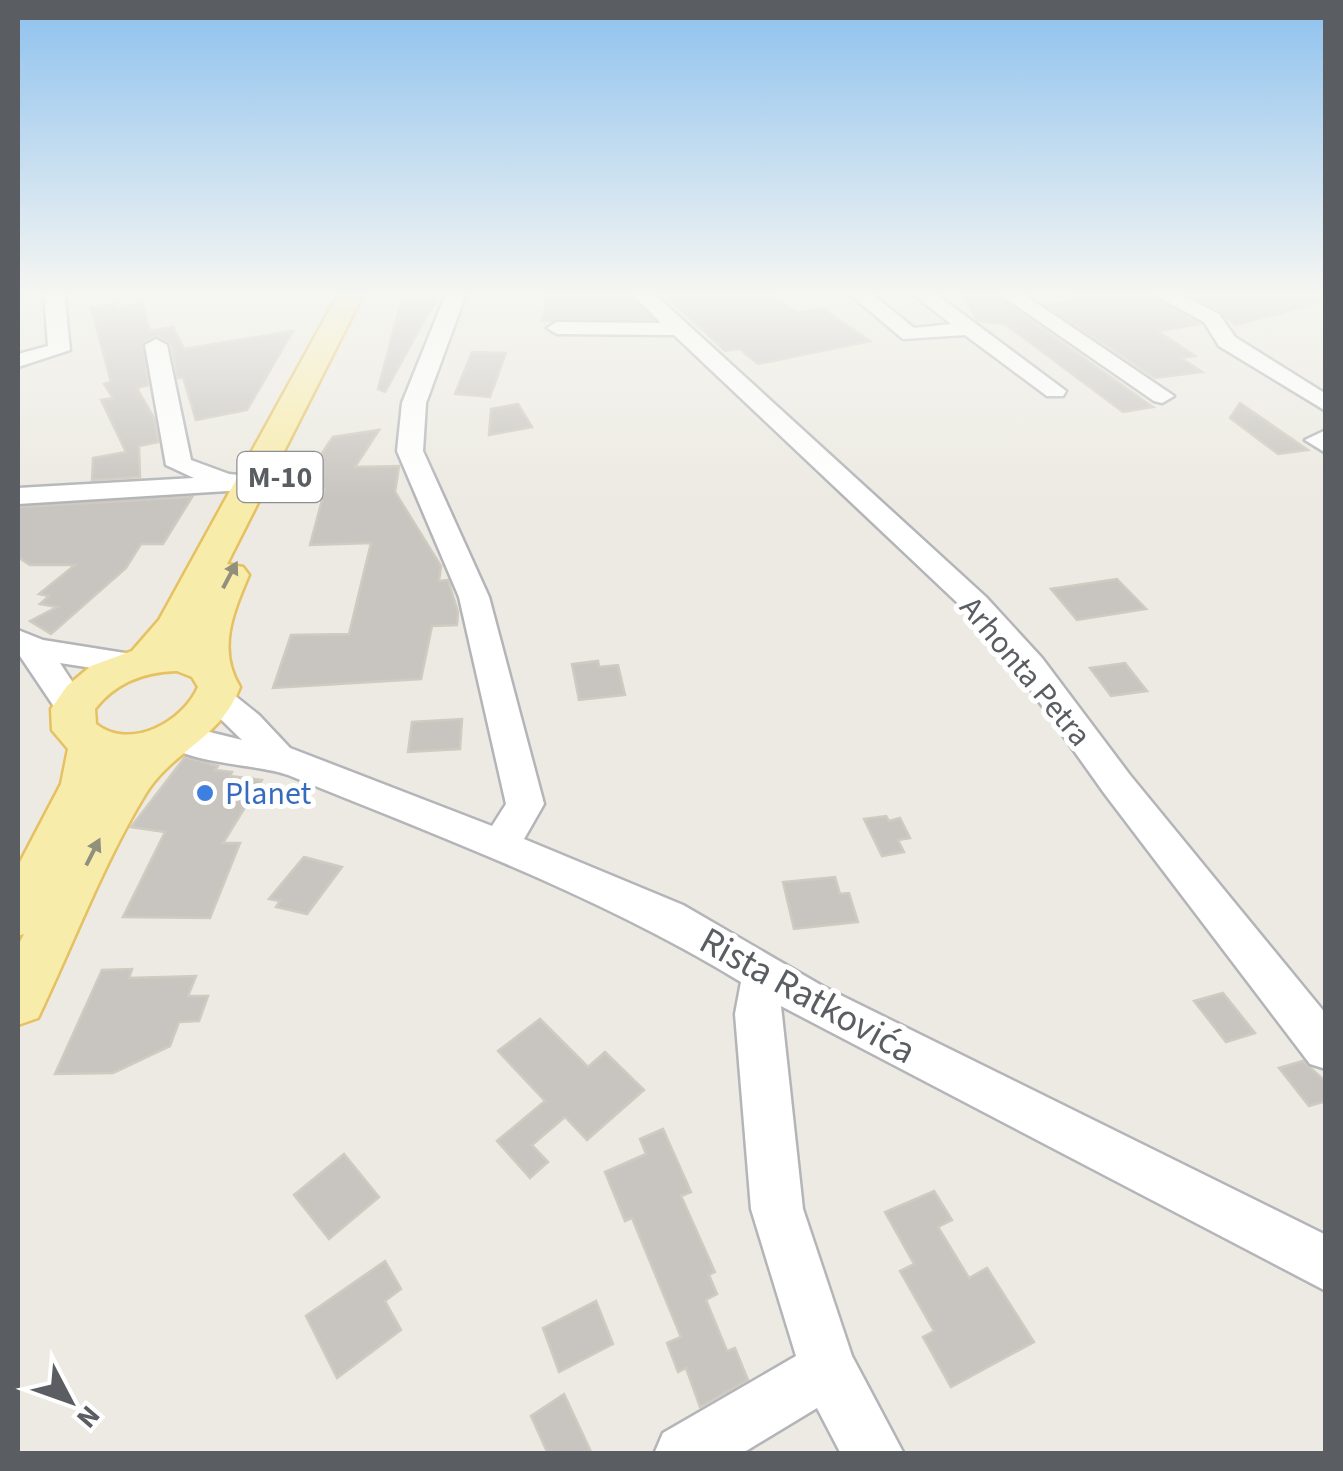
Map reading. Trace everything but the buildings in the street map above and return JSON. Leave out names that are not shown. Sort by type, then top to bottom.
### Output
[{"type":"main road","name":"M-10","points":[[82,727],[88,688],[139,662],[176,625],[238,482],[312,360]]},
{"type":"main road","name":"M-10","points":[[212,683],[208,629],[216,601],[338,360]]},
{"type":"main road","points":[[18,1001],[127,783],[174,737],[209,712],[212,683],[182,658],[139,662]]},
{"type":"main road","points":[[18,915],[85,784],[82,727],[128,749],[174,737]]},
{"type":"street","points":[[159,360],[179,466],[238,482]]},
{"type":"street","points":[[430,360],[414,402],[410,451],[474,597],[501,695],[526,804],[501,844]]},
{"type":"street","name":"Arhonta Petra","points":[[713,360],[975,603],[1030,665],[1116,784],[1326,1049]]},
{"type":"street","points":[[1013,360],[1055,391]]},
{"type":"street","points":[[1107,360],[1162,396]]},
{"type":"street","points":[[1256,360],[1326,404]]},
{"type":"street","points":[[1326,437],[1317,440],[1326,446]]},
{"type":"street","points":[[18,496],[176,489],[238,482]]},
{"type":"street","points":[[26,644],[139,662]]},
{"type":"street","points":[[26,644],[82,727]]},
{"type":"street","name":"Rista Ratkovića","points":[[212,683],[277,757]]},
{"type":"street","name":"Rista Ratkovića","points":[[174,737],[214,748],[277,757],[501,844],[668,918],[765,974],[1326,1264]]},
{"type":"street","points":[[765,974],[756,1014],[778,1209],[828,1369],[874,1454]]},
{"type":"street","points":[[684,1454],[828,1369]]},
{"type":"place","name":"Planet","points":[[205,793]]}]
